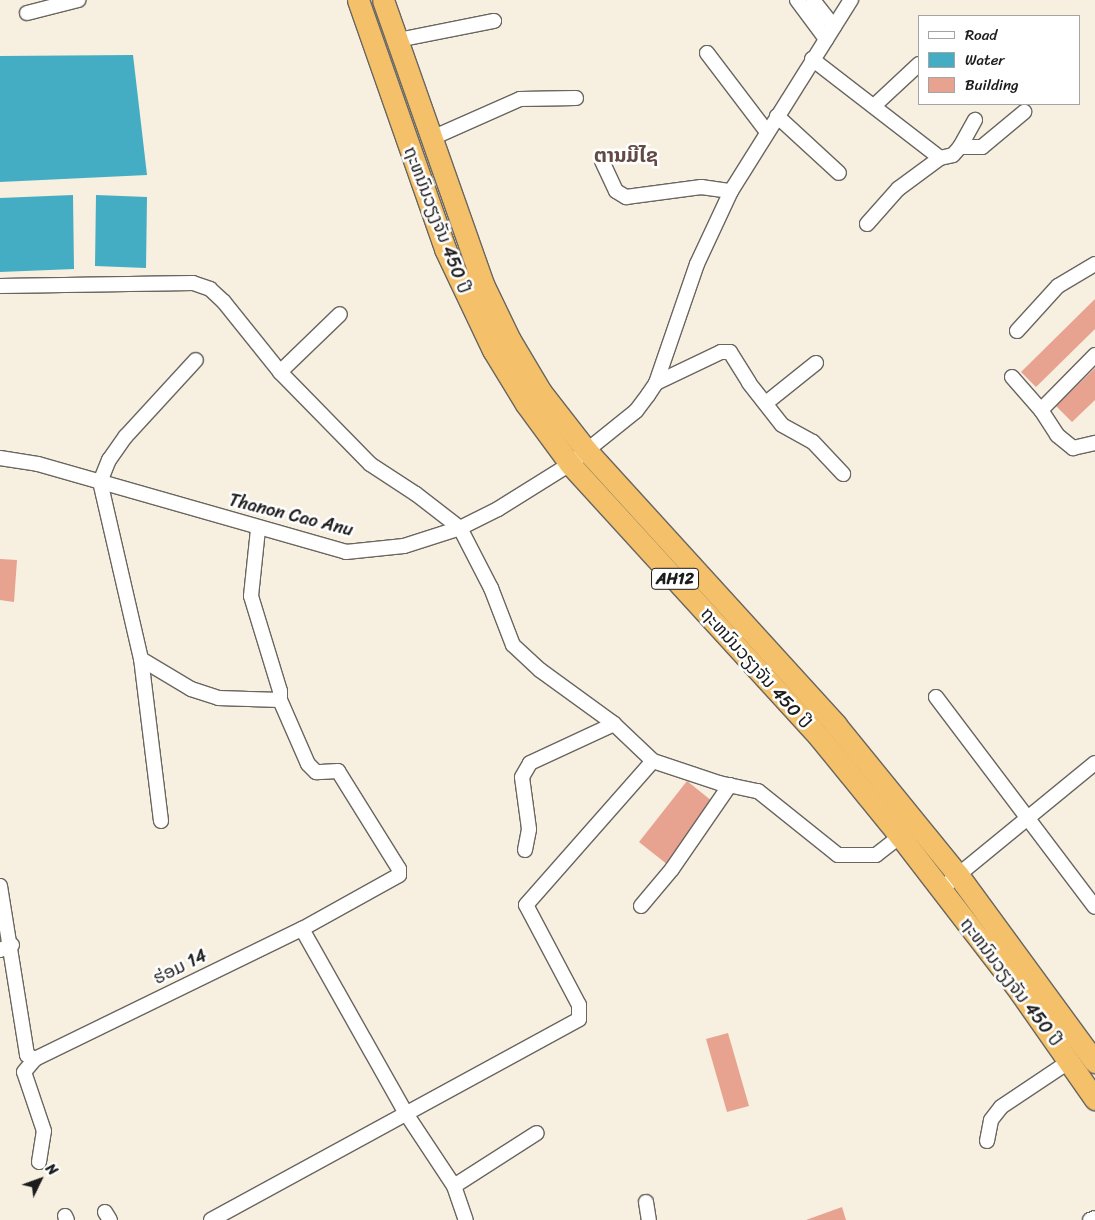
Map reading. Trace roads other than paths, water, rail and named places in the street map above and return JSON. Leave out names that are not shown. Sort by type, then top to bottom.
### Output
[{"type":"highway","name":"ຖະຫນົນວຽງຈັນ 450 ປີ","points":[[358,0],[445,249],[464,293],[498,358],[578,457],[820,738],[900,836],[1070,1061],[1095,1099]]},
{"type":"highway","name":"ຖະຫນົນວຽງຈັນ 450 ປີ","points":[[384,0],[483,284],[510,340],[578,457],[836,725],[958,875],[1095,1062]]},
{"type":"street","points":[[27,13],[78,0]]},
{"type":"street","points":[[797,0],[826,40]]},
{"type":"street","points":[[813,0],[834,27]]},
{"type":"street","points":[[656,383],[697,264],[730,191],[812,59],[852,0]]},
{"type":"street","points":[[398,40],[494,21]]},
{"type":"street","points":[[707,53],[767,132]]},
{"type":"street","points":[[812,59],[875,105],[940,158]]},
{"type":"street","points":[[875,105],[918,65]]},
{"type":"street","points":[[432,138],[520,100],[576,98]]},
{"type":"street","points":[[960,147],[982,147],[1024,112]]},
{"type":"street","points":[[777,116],[839,173]]},
{"type":"street","points":[[867,224],[898,189],[940,158],[953,155],[960,147],[975,120]]},
{"type":"street","points":[[602,162],[616,191],[626,197],[701,187],[730,191]]},
{"type":"street","points":[[1017,331],[1058,286],[1095,264]]},
{"type":"street","points":[[0,286],[193,283],[210,289],[224,302],[280,372],[370,464],[416,494],[460,528],[491,588],[513,645],[540,670],[614,724],[653,761],[730,786],[758,791],[838,856],[876,855],[900,836]]},
{"type":"street","points":[[280,372],[340,314]]},
{"type":"street","points":[[656,383],[721,352],[730,352],[749,383],[782,425],[814,442],[843,474]]},
{"type":"street","points":[[1041,410],[1095,355]]},
{"type":"street","points":[[161,822],[141,659],[100,482],[109,460],[126,436],[196,360]]},
{"type":"street","points":[[766,403],[816,363]]},
{"type":"street","points":[[1012,377],[1041,410],[1057,435],[1073,448],[1095,443]]},
{"type":"street","name":"Thanon Cao Anu","points":[[0,458],[38,464],[258,529],[346,552],[404,546],[460,528],[578,457],[636,410],[656,383]]},
{"type":"street","points":[[141,659],[191,689],[218,698],[280,700],[280,691],[251,596],[258,529]]},
{"type":"street","points":[[936,697],[1028,816],[1095,907]]},
{"type":"street","name":"ຮ່ອມ 14","points":[[35,1059],[302,929],[400,875],[399,869],[342,777],[332,770],[316,772],[308,764],[280,700]]},
{"type":"street","points":[[525,850],[529,829],[522,777],[530,763],[614,724]]},
{"type":"street","points":[[211,1220],[237,1214],[407,1115],[579,1019],[579,1005],[526,905],[653,761]]},
{"type":"street","points":[[941,889],[1095,763]]},
{"type":"street","points":[[642,906],[672,869],[730,786]]},
{"type":"street","points":[[0,886],[6,947],[27,1055],[35,1059],[24,1072],[44,1131],[39,1162]]},
{"type":"street","points":[[302,929],[407,1115],[454,1186],[466,1220]]},
{"type":"street","points":[[987,1141],[991,1120],[1001,1107],[1070,1061]]},
{"type":"street","points":[[454,1186],[537,1133]]},
{"type":"street","points":[[646,1202],[649,1220]]},
{"type":"street","points":[[1090,1220],[1095,1218]]},
{"type":"water","points":[[133,55],[147,175],[0,182],[0,56]]},
{"type":"water","points":[[73,195],[74,269],[0,272],[0,198]]},
{"type":"water","points":[[96,195],[147,197],[146,268],[95,266]]},
{"type":"district","name":"ຕານມີໄຊ","points":[[626,155]]}]
